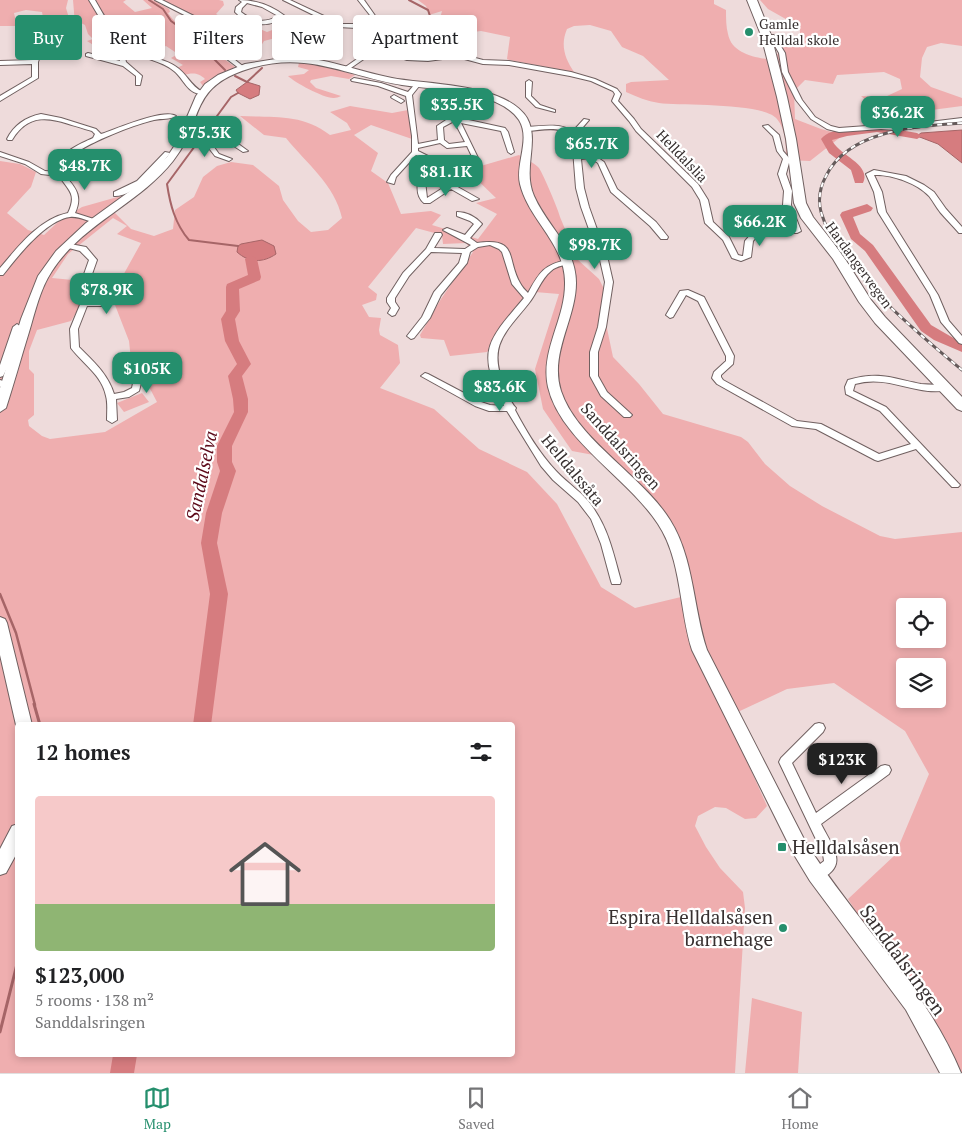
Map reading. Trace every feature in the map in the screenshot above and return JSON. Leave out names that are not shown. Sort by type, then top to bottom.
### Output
[{"type":"main road","name":"Hardangervegen","points":[[752,0],[766,35],[776,53],[800,203],[806,218],[838,257],[866,302],[880,320],[962,406]]},
{"type":"main road","points":[[0,408],[2,381],[39,286],[50,266],[68,245],[96,221],[139,190],[162,168],[174,153],[188,126],[201,93],[213,81],[242,68],[264,63],[293,60],[319,62],[378,78],[409,91],[470,93],[493,99],[516,112],[528,129]]},
{"type":"main road","name":"Sanddalsringen","points":[[528,129],[522,169],[526,189],[532,203],[561,244],[568,262],[571,279],[570,294],[554,347],[552,364],[554,384],[559,400],[576,426],[653,507],[670,533],[678,552],[692,628],[700,650],[799,847],[816,875],[913,1003],[950,1073]]},
{"type":"main road","points":[[0,623],[23,722]]},
{"type":"main road","points":[[0,867],[15,838]]},
{"type":"street","points":[[92,0],[101,15]]},
{"type":"street","points":[[158,0],[200,21],[210,33],[217,49],[242,68]]},
{"type":"street","points":[[286,0],[340,26],[353,26]]},
{"type":"street","points":[[361,0],[370,15]]},
{"type":"street","points":[[243,1],[264,6],[282,16],[267,23],[256,22],[238,12],[243,1]]},
{"type":"street","points":[[772,36],[776,53],[799,100],[813,118],[832,129],[896,128],[962,120]]},
{"type":"street","points":[[88,55],[124,64],[139,76],[138,84]]},
{"type":"street","points":[[122,60],[124,64]]},
{"type":"street","points":[[155,60],[174,68],[186,82],[201,93]]},
{"type":"street","points":[[346,69],[359,60]]},
{"type":"street","name":"Helldalslia","points":[[476,60],[571,74],[589,78],[615,90],[618,94],[615,101],[616,105],[632,120],[641,133],[690,180],[702,195],[706,204],[709,223],[726,239],[737,258],[747,257],[749,240],[762,226],[764,212],[768,210],[775,211],[797,231],[789,214],[788,191],[782,174],[787,160],[780,150],[776,135],[766,126]]},
{"type":"street","points":[[0,63],[35,62],[35,78],[0,99]]},
{"type":"street","points":[[354,80],[409,91]]},
{"type":"street","points":[[529,82],[527,94],[535,107],[553,111]]},
{"type":"street","points":[[394,97],[409,91]]},
{"type":"street","points":[[409,91],[416,149],[428,158],[429,161],[422,179],[421,191],[424,199],[428,201],[450,187]]},
{"type":"street","points":[[386,93],[402,101]]},
{"type":"street","points":[[442,97],[446,111],[454,118],[478,164]]},
{"type":"street","points":[[465,112],[440,126],[441,141],[447,146],[469,144]]},
{"type":"street","points":[[10,139],[12,134],[22,125],[43,116],[94,130],[98,134],[96,138]]},
{"type":"street","points":[[71,214],[75,206],[76,197],[62,174],[60,167],[62,160],[67,154],[96,138],[147,120],[173,116]]},
{"type":"street","points":[[454,118],[502,129],[505,132],[511,152]]},
{"type":"street","points":[[572,133],[576,132],[586,120]]},
{"type":"street","points":[[188,126],[208,128],[221,132],[223,136],[245,152]]},
{"type":"street","points":[[528,129],[562,128],[572,133],[575,137],[585,207],[604,260],[609,282],[602,327],[594,352],[594,376],[604,394],[627,415]]},
{"type":"street","points":[[223,136],[213,143],[211,147],[217,155],[229,159]]},
{"type":"street","points":[[591,140],[592,156]]},
{"type":"street","points":[[391,182],[392,176],[416,149],[441,141]]},
{"type":"street","points":[[117,194],[140,183],[167,153]]},
{"type":"street","points":[[0,154],[26,163],[43,172],[62,174]]},
{"type":"street","points":[[577,157],[592,156],[602,164],[614,190],[664,236]]},
{"type":"street","points":[[962,231],[943,211],[931,194],[921,187],[903,178],[883,173],[874,172],[870,174],[878,192],[882,212],[934,295],[944,322],[962,341]]},
{"type":"street","points":[[422,179],[437,179],[475,199]]},
{"type":"street","points":[[787,202],[800,203]]},
{"type":"street","points":[[0,273],[49,223],[60,217],[71,214],[96,221]]},
{"type":"street","points":[[460,214],[478,224],[466,238]]},
{"type":"street","points":[[447,230],[466,238],[476,245]]},
{"type":"street","points":[[392,313],[394,308],[391,298],[406,275],[429,250],[438,235]]},
{"type":"street","points":[[429,250],[467,251],[476,245],[490,243],[502,247],[506,252],[516,284],[528,298]]},
{"type":"street","points":[[68,245],[83,249],[92,260],[87,276],[89,288],[85,304],[74,329],[74,343],[80,354],[102,376],[111,397],[112,420]]},
{"type":"street","points":[[450,260],[455,251]]},
{"type":"street","points":[[411,336],[426,318],[437,294],[463,263],[467,251]]},
{"type":"street","name":"Helldalssåta","points":[[568,262],[557,263],[547,268],[528,298],[497,339],[492,351],[491,363],[494,373],[536,454],[554,475],[579,497],[590,510],[605,543],[616,581]]},
{"type":"street","points":[[670,315],[683,294],[688,292],[701,299],[730,356],[730,362],[717,374],[716,378],[795,424],[818,426],[878,458],[918,445]]},
{"type":"street","points":[[85,304],[103,304],[104,295]]},
{"type":"street","points":[[2,381],[5,364],[17,327]]},
{"type":"street","points":[[111,397],[126,395],[136,389],[137,383],[125,366]]},
{"type":"street","points":[[425,376],[480,405],[499,410],[512,408]]},
{"type":"street","points":[[945,388],[934,389],[905,381],[875,377],[858,379],[851,382],[849,392],[883,410],[955,485]]},
{"type":"street","points":[[816,875],[831,863],[829,853],[785,762],[819,728]]},
{"type":"street","points":[[814,822],[885,770]]},
{"type":"shaded area","points":[[0,0],[68,0],[66,8],[68,15],[43,15],[42,12],[26,10],[14,13],[15,26],[0,26]]},
{"type":"shaded area","points":[[73,0],[126,0],[123,2],[135,12],[152,8],[143,0],[153,0],[169,9],[170,12],[168,13],[175,21],[175,52],[165,46],[165,15],[92,15],[92,38],[88,34],[85,25],[82,24],[82,15],[74,15]]},
{"type":"shaded area","points":[[160,0],[223,1],[224,5],[216,14],[218,15],[190,15]]},
{"type":"shaded area","points":[[418,0],[714,0],[714,4],[726,10],[727,31],[730,41],[735,47],[746,54],[774,60],[783,45],[800,36],[800,27],[768,9],[760,0],[962,0],[962,46],[941,43],[927,47],[922,58],[920,77],[931,87],[962,98],[962,106],[894,115],[876,109],[861,96],[885,97],[902,89],[900,79],[884,72],[837,75],[833,84],[805,80],[794,91],[795,119],[843,135],[810,161],[786,160],[784,133],[777,119],[769,114],[739,107],[659,103],[642,99],[626,92],[626,84],[631,82],[669,80],[643,56],[622,47],[611,31],[590,25],[574,26],[567,29],[564,52],[574,72],[509,60],[507,59],[510,37],[477,32],[477,15],[441,15],[442,11],[429,15],[426,6]]},
{"type":"shaded area","points":[[262,30],[267,32],[272,30],[272,39],[264,41],[262,44]]},
{"type":"shaded area","points":[[175,56],[175,60],[226,60],[235,67],[210,79],[203,86],[200,82],[205,79],[197,74],[183,75],[177,68],[183,65],[171,58]]},
{"type":"shaded area","points":[[299,63],[316,64],[355,75],[349,79],[331,76],[311,80],[310,82],[316,88],[341,96],[330,98],[310,90],[288,76],[304,74],[309,70],[298,67]]},
{"type":"shaded area","points":[[247,82],[260,86],[259,95],[250,99],[238,93],[236,90]]},
{"type":"shaded area","points":[[350,106],[392,113],[408,110],[412,139],[371,125],[354,135],[378,153],[371,171],[388,183],[401,214],[431,211],[441,215],[432,225],[478,239],[497,214],[476,203],[496,198],[467,170],[519,155],[535,164],[547,185],[578,260],[599,279],[608,297],[605,319],[613,357],[639,384],[663,414],[741,437],[748,442],[765,464],[790,486],[822,506],[880,536],[895,539],[962,532],[962,1073],[959,1073],[848,899],[895,855],[929,774],[905,731],[834,683],[787,689],[727,717],[767,806],[756,818],[745,819],[726,808],[715,807],[698,816],[695,826],[720,868],[743,892],[745,908],[735,1073],[0,1073],[0,161],[20,164],[36,172],[31,187],[7,213],[28,230],[44,235],[58,222],[82,207],[128,194],[110,208],[131,229],[154,236],[173,229],[175,210],[194,197],[203,177],[217,166],[231,162],[253,165],[279,186],[283,200],[298,221],[311,232],[328,230],[342,218],[333,195],[319,175],[286,138],[264,135],[240,116],[298,120],[319,128],[330,135],[351,130],[347,123],[330,112]],"holes":[[[113,218],[127,226],[117,234],[141,243],[116,288],[115,305],[129,341],[131,360],[146,381],[157,402],[105,432],[50,439],[42,436],[29,426],[28,420],[34,415],[34,374],[29,369],[29,351],[37,330],[71,321],[79,306],[83,292],[83,281],[52,278],[68,254]],[[416,228],[442,235],[443,244],[466,243],[473,252],[441,299],[420,335],[421,338],[444,340],[450,356],[487,352],[535,292],[559,294],[535,369],[543,409],[572,451],[599,456],[668,523],[681,597],[635,608],[601,587],[557,504],[527,472],[479,449],[434,409],[380,388],[400,363],[398,345],[380,335],[381,318],[369,317],[362,305],[376,300],[377,294],[368,287]]]},
{"type":"shaded area","points":[[962,130],[962,163],[938,144],[917,136],[921,133]]},
{"type":"shaded area","points":[[262,240],[274,246],[276,254],[266,259],[251,260],[237,252],[238,246],[241,244]]},
{"type":"shaded area","points":[[142,393],[149,402],[124,412],[117,403]]},
{"type":"shaded area","points":[[752,998],[802,1012],[798,1073],[745,1073]]},
{"type":"waterway","points":[[149,0],[163,9],[171,21],[189,34],[225,70]]},
{"type":"waterway","points":[[409,0],[428,10],[430,15]]},
{"type":"waterway","points":[[235,76],[247,82],[262,68]]},
{"type":"waterway","points":[[238,93],[231,97],[167,184],[174,213],[180,227],[189,240],[238,246]]},
{"type":"waterway","points":[[859,181],[859,174],[856,169],[833,150],[826,139],[830,136],[857,131],[890,130]]},
{"type":"waterway","points":[[895,133],[917,136]]},
{"type":"waterway","points":[[867,208],[846,215],[855,236],[869,248],[926,328],[939,337],[962,348]]},
{"type":"waterway","name":"Sandalselva","points":[[202,722],[219,594],[209,543],[214,513],[228,471],[224,462],[225,446],[239,420],[241,412],[241,399],[235,376],[244,364],[232,341],[228,319],[233,311],[232,287],[255,277],[251,259]]},
{"type":"waterway","points":[[0,594],[16,633],[35,705]]},
{"type":"waterway","points":[[34,704],[39,722]]},
{"type":"waterway","points":[[0,1032],[15,972]]},
{"type":"waterway","name":"Sandalselva","points":[[122,1073],[125,1057]]},
{"type":"railway","points":[[962,123],[905,129],[867,140],[850,149],[836,161],[824,180],[820,198],[821,212],[830,233],[843,255],[881,298],[962,370]]},
{"type":"place","name":"Gamle Helldal skole","points":[[749,32]]},
{"type":"place","name":"Helldalsåsen","points":[[782,847]]},
{"type":"place","name":"Espira Helldalsåsen barnehage","points":[[783,928]]}]
